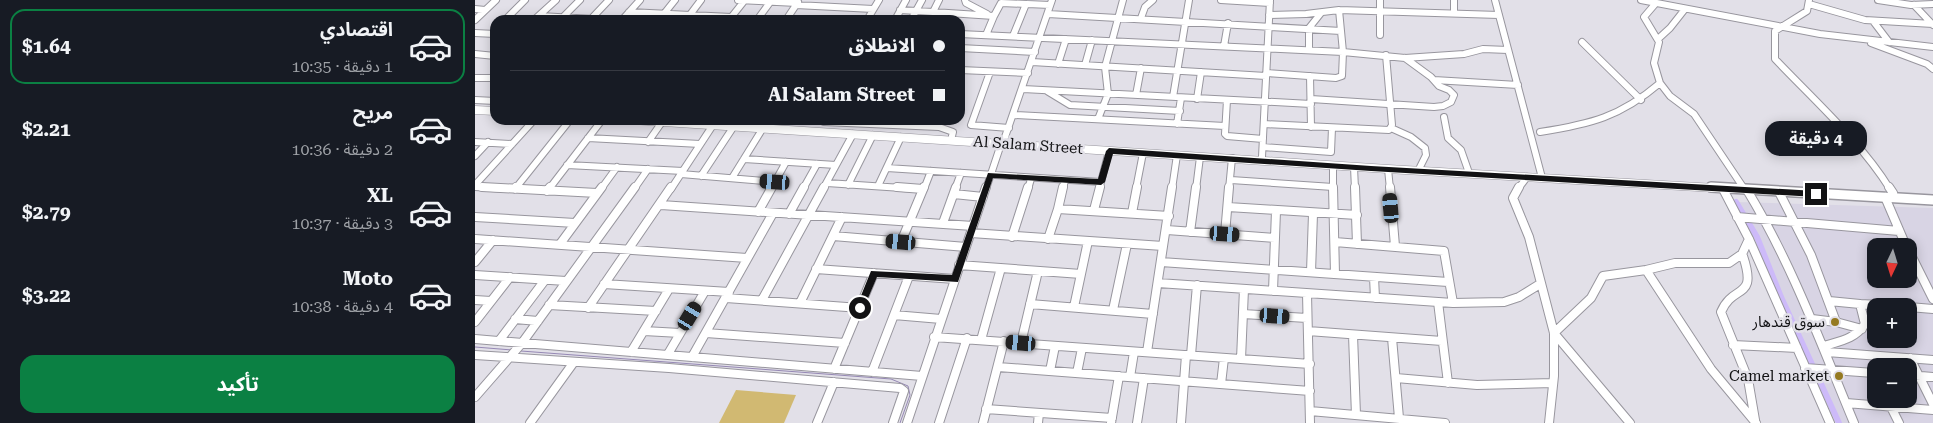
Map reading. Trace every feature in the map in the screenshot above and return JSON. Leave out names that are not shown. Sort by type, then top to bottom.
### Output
[{"type":"main road","points":[[475,108],[490,107]]},
{"type":"main road","points":[[475,108],[490,110]]},
{"type":"main road","name":"Al Salam Street","points":[[713,125],[750,125]]},
{"type":"main road","name":"Al Salam Street","points":[[776,125],[853,134],[1541,174],[1779,192],[1933,196]]},
{"type":"main road","name":"Al Salam Street","points":[[844,125],[1109,151],[1723,189],[1889,195],[1933,200]]},
{"type":"street","points":[[475,20],[496,0]]},
{"type":"street","points":[[510,15],[525,0]]},
{"type":"street","points":[[540,15],[556,0]]},
{"type":"street","points":[[565,15],[580,0]]},
{"type":"street","points":[[595,15],[609,0]]},
{"type":"street","points":[[626,15],[640,0]]},
{"type":"street","points":[[629,12],[663,15],[675,0]]},
{"type":"street","points":[[690,15],[701,0]]},
{"type":"street","points":[[738,0],[873,9]]},
{"type":"street","points":[[733,15],[745,0]]},
{"type":"street","points":[[813,6],[817,0]]},
{"type":"street","points":[[838,7],[843,0]]},
{"type":"street","points":[[870,15],[879,0]]},
{"type":"street","points":[[898,15],[905,0]]},
{"type":"street","points":[[914,15],[922,0]]},
{"type":"street","points":[[933,12],[939,0]]},
{"type":"street","points":[[965,0],[966,3],[991,16]]},
{"type":"street","points":[[1097,119],[1107,94],[1105,67],[1123,0]]},
{"type":"street","points":[[1141,18],[1145,7],[1153,0]]},
{"type":"street","points":[[1173,97],[1189,0]]},
{"type":"street","points":[[1221,0],[1270,1],[1262,157]]},
{"type":"street","points":[[1380,0],[1380,34]]},
{"type":"street","points":[[1454,0],[1455,13]]},
{"type":"street","points":[[1495,0],[1541,174]]},
{"type":"street","points":[[1641,0],[1780,27],[1860,40],[1933,47]]},
{"type":"street","points":[[1674,0],[1658,4],[1644,17],[1648,27],[1657,39],[1658,45],[1654,62],[1660,83],[1670,96],[1695,114],[1766,220],[1812,319],[1854,423]]},
{"type":"street","points":[[1877,0],[1914,5],[1933,2]]},
{"type":"street","points":[[761,15],[771,1]]},
{"type":"street","points":[[1902,238],[1881,174],[1831,117],[1776,62],[1774,54],[1775,32],[1804,13],[1809,2],[1861,20],[1933,25]]},
{"type":"street","points":[[789,15],[797,3]]},
{"type":"street","points":[[907,423],[959,265],[1023,89],[1051,3],[1000,4],[991,16],[986,35]]},
{"type":"street","points":[[1013,36],[1026,4]]},
{"type":"street","points":[[1914,5],[1933,25]]},
{"type":"street","points":[[475,9],[485,10]]},
{"type":"street","points":[[1657,39],[1670,28],[1685,9]]},
{"type":"street","points":[[900,10],[991,16]]},
{"type":"street","points":[[1269,15],[1321,13],[1339,10],[1499,15]]},
{"type":"street","points":[[1031,62],[1337,78],[1342,76],[1343,52],[1339,10]]},
{"type":"street","points":[[1309,50],[1309,28],[1321,13]]},
{"type":"street","points":[[1048,14],[1186,20],[1309,28],[1341,32]]},
{"type":"street","points":[[1873,21],[1889,42]]},
{"type":"street","points":[[1224,46],[1228,23]]},
{"type":"street","points":[[475,33],[490,33]]},
{"type":"street","points":[[965,34],[1309,50],[1405,58],[1465,54],[1483,49],[1508,50]]},
{"type":"street","points":[[1059,64],[1066,38]]},
{"type":"street","points":[[1085,65],[1091,40]]},
{"type":"street","points":[[1860,40],[1933,68]]},
{"type":"street","points":[[1582,42],[1641,100]]},
{"type":"street","points":[[965,48],[1035,52]]},
{"type":"street","points":[[475,54],[490,56]]},
{"type":"street","points":[[1386,55],[1391,128]]},
{"type":"street","points":[[1023,89],[1264,102],[1390,103],[1433,107],[1449,104],[1454,94],[1439,86],[1405,58]]},
{"type":"street","points":[[1136,95],[1141,68]]},
{"type":"street","points":[[965,71],[1028,73]]},
{"type":"street","points":[[989,72],[971,124],[1009,128]]},
{"type":"street","points":[[1197,99],[1201,72]]},
{"type":"street","points":[[1310,76],[1311,127]]},
{"type":"street","points":[[475,78],[490,78]]},
{"type":"street","points":[[1434,80],[1517,85]]},
{"type":"street","points":[[1540,132],[1596,122],[1612,117],[1641,100],[1660,83]]},
{"type":"street","points":[[1045,90],[1070,105],[1180,111]]},
{"type":"street","points":[[1177,124],[1181,98]]},
{"type":"street","points":[[475,100],[490,101]]},
{"type":"street","points":[[1227,100],[1225,134],[1227,136],[1263,139]]},
{"type":"street","points":[[1064,118],[1070,105]]},
{"type":"street","points":[[1013,115],[1225,126]]},
{"type":"street","points":[[1444,117],[1447,138],[1461,150],[1468,170]]},
{"type":"street","points":[[1264,124],[1382,132],[1391,128],[1411,137],[1425,148],[1426,156],[1420,167]]},
{"type":"street","points":[[475,186],[529,125]]},
{"type":"street","points":[[515,189],[566,125]]},
{"type":"street","points":[[547,191],[598,125]]},
{"type":"street","points":[[648,142],[660,125]]},
{"type":"street","points":[[588,308],[661,205],[713,125]]},
{"type":"street","points":[[732,178],[766,125]]},
{"type":"street","points":[[942,125],[953,132],[952,136]]},
{"type":"street","points":[[701,176],[734,126]]},
{"type":"street","points":[[1263,147],[1331,152],[1332,128]]},
{"type":"street","points":[[762,300],[853,134]]},
{"type":"street","points":[[848,185],[873,135]]},
{"type":"street","points":[[878,186],[901,137]]},
{"type":"street","points":[[588,138],[700,144]]},
{"type":"street","points":[[475,142],[512,144]]},
{"type":"street","points":[[475,156],[488,142]]},
{"type":"street","points":[[1094,210],[1109,151]]},
{"type":"street","points":[[1132,213],[1143,153]]},
{"type":"street","points":[[1147,352],[1177,155]]},
{"type":"street","points":[[1190,232],[1200,157]]},
{"type":"street","points":[[1225,234],[1232,158]]},
{"type":"street","points":[[744,159],[836,166]]},
{"type":"street","points":[[758,212],[786,162]]},
{"type":"street","points":[[789,214],[817,164]]},
{"type":"street","points":[[567,165],[649,169],[701,176],[775,182]]},
{"type":"street","points":[[1333,166],[1335,274]]},
{"type":"street","points":[[560,244],[617,167]]},
{"type":"street","points":[[1354,167],[1357,244]]},
{"type":"street","points":[[887,168],[1031,179],[1101,182]]},
{"type":"street","points":[[475,397],[522,343],[649,169]]},
{"type":"street","points":[[1388,169],[1395,246]]},
{"type":"street","points":[[901,242],[931,171]]},
{"type":"street","points":[[943,223],[961,173]]},
{"type":"street","points":[[1527,177],[1514,193],[1513,198],[1529,237],[1554,333],[1553,382],[1549,423]]},
{"type":"street","points":[[1012,237],[1031,179]]},
{"type":"street","points":[[1048,239],[1065,180]]},
{"type":"street","points":[[1231,180],[1333,186]]},
{"type":"street","points":[[827,183],[923,189]]},
{"type":"street","points":[[475,186],[597,194]]},
{"type":"street","points":[[1723,189],[1749,240],[1830,423]]},
{"type":"street","points":[[1779,192],[1820,273],[1836,322]]},
{"type":"street","points":[[954,194],[983,197]]},
{"type":"street","points":[[661,205],[943,223],[1012,237],[1163,246]]},
{"type":"street","points":[[1228,207],[1357,216]]},
{"type":"street","points":[[1058,208],[1169,216]]},
{"type":"street","points":[[1273,291],[1276,211]]},
{"type":"street","points":[[691,357],[773,213]]},
{"type":"street","points":[[1311,272],[1313,214]]},
{"type":"street","points":[[475,217],[575,224]]},
{"type":"street","points":[[800,302],[842,217]]},
{"type":"street","points":[[1737,217],[1899,232]]},
{"type":"street","points":[[1167,230],[1275,238]]},
{"type":"street","points":[[833,236],[966,247]]},
{"type":"street","points":[[475,238],[747,258]]},
{"type":"street","points":[[475,262],[493,240]]},
{"type":"street","points":[[1554,333],[1591,298],[1603,276],[1646,270],[1675,263],[1729,262],[1743,256],[1749,240]]},
{"type":"street","points":[[1074,307],[1088,241]]},
{"type":"street","points":[[1335,242],[1445,251],[1448,282],[1453,303]]},
{"type":"street","points":[[1113,310],[1127,244]]},
{"type":"street","points":[[1743,256],[1749,272],[1747,285],[1726,303],[1721,312],[1748,379],[1756,423]]},
{"type":"street","points":[[1161,262],[1448,282]]},
{"type":"street","points":[[959,265],[1081,274]]},
{"type":"street","points":[[1917,267],[1933,299]]},
{"type":"street","points":[[981,340],[1001,268]]},
{"type":"street","points":[[816,269],[955,279]]},
{"type":"street","points":[[1646,270],[1711,369],[1756,423]]},
{"type":"street","points":[[1021,343],[1038,271]]},
{"type":"street","points":[[834,369],[875,273]]},
{"type":"street","points":[[475,275],[566,281]]},
{"type":"street","points":[[872,372],[909,276]]},
{"type":"street","points":[[475,322],[510,277]]},
{"type":"street","points":[[1374,277],[1375,298]]},
{"type":"street","points":[[499,341],[545,280]]},
{"type":"street","points":[[1924,281],[1933,280]]},
{"type":"street","points":[[1158,283],[1453,303],[1504,302],[1519,297],[1540,284]]},
{"type":"street","points":[[604,284],[705,291],[762,300],[860,308]]},
{"type":"street","points":[[1181,423],[1184,381],[1197,285]]},
{"type":"street","points":[[631,352],[669,289]]},
{"type":"street","points":[[1241,359],[1244,289]]},
{"type":"street","points":[[668,354],[705,291]]},
{"type":"street","points":[[1307,294],[1307,331],[1310,364],[1309,423]]},
{"type":"street","points":[[475,300],[491,302]]},
{"type":"street","points":[[1829,301],[1867,304]]},
{"type":"street","points":[[1438,302],[1447,383]]},
{"type":"street","points":[[1030,304],[1153,314]]},
{"type":"street","points":[[1825,349],[1855,336],[1862,329],[1865,324],[1860,304]]},
{"type":"street","points":[[549,305],[656,311]]},
{"type":"street","points":[[1917,308],[1933,309]]},
{"type":"street","points":[[1243,314],[1307,318]]},
{"type":"street","points":[[894,315],[941,318]]},
{"type":"street","points":[[515,319],[538,321]]},
{"type":"street","points":[[1812,319],[1836,322],[1862,329]]},
{"type":"street","points":[[644,331],[680,333]]},
{"type":"street","points":[[1307,331],[1441,341]]},
{"type":"street","points":[[706,332],[845,343]]},
{"type":"street","points":[[1554,333],[1630,423]]},
{"type":"street","points":[[1353,334],[1356,415]]},
{"type":"street","points":[[935,337],[1310,364]]},
{"type":"street","points":[[939,423],[967,338]]},
{"type":"street","points":[[1392,338],[1399,418]]},
{"type":"street","points":[[475,339],[922,376]]},
{"type":"street","points":[[983,423],[1004,341]]},
{"type":"street","points":[[1733,345],[1797,348]]},
{"type":"street","points":[[1050,371],[1055,346]]},
{"type":"street","points":[[1077,373],[1082,348]]},
{"type":"street","points":[[1825,349],[1910,358]]},
{"type":"street","points":[[1130,377],[1134,352]]},
{"type":"street","points":[[475,355],[834,382],[902,389],[903,393],[893,423]]},
{"type":"street","points":[[1221,384],[1224,358]]},
{"type":"street","points":[[1917,359],[1933,360]]},
{"type":"street","points":[[530,423],[575,362]]},
{"type":"street","points":[[998,367],[1309,391]]},
{"type":"street","points":[[1805,368],[1867,373]]},
{"type":"street","points":[[1917,372],[1933,404]]},
{"type":"street","points":[[986,409],[1039,413],[1084,420],[1111,420],[1119,376]]},
{"type":"street","points":[[1919,376],[1933,377]]},
{"type":"street","points":[[1137,423],[1144,378]]},
{"type":"street","points":[[1396,378],[1447,383],[1510,385],[1553,382]]},
{"type":"street","points":[[817,423],[834,382]]},
{"type":"street","points":[[1846,403],[1867,403]]},
{"type":"street","points":[[1917,407],[1933,410]]},
{"type":"street","points":[[1892,408],[1899,423]]},
{"type":"street","points":[[1310,411],[1445,423]]},
{"type":"street","points":[[1038,423],[1039,413]]},
{"type":"shaded area","name":"سوق قندهار","points":[[1736,202],[1933,208],[1933,423],[1842,423]]},
{"type":"shaded area","points":[[736,390],[796,395],[784,423],[719,423]]},
{"type":"waterway","points":[[1736,202],[1757,237],[1781,297],[1839,423]]},
{"type":"waterway","points":[[475,347],[512,350]]},
{"type":"waterway","points":[[521,351],[891,379],[908,386],[910,395],[900,423]]},
{"type":"place","name":"سوق قندهار","points":[[1835,322]]},
{"type":"place","name":"Camel market","points":[[1839,376]]},
{"type":"route","points":[[860,308],[875,273],[955,279],[991,175],[1101,182],[1109,151],[1816,194]]}]
